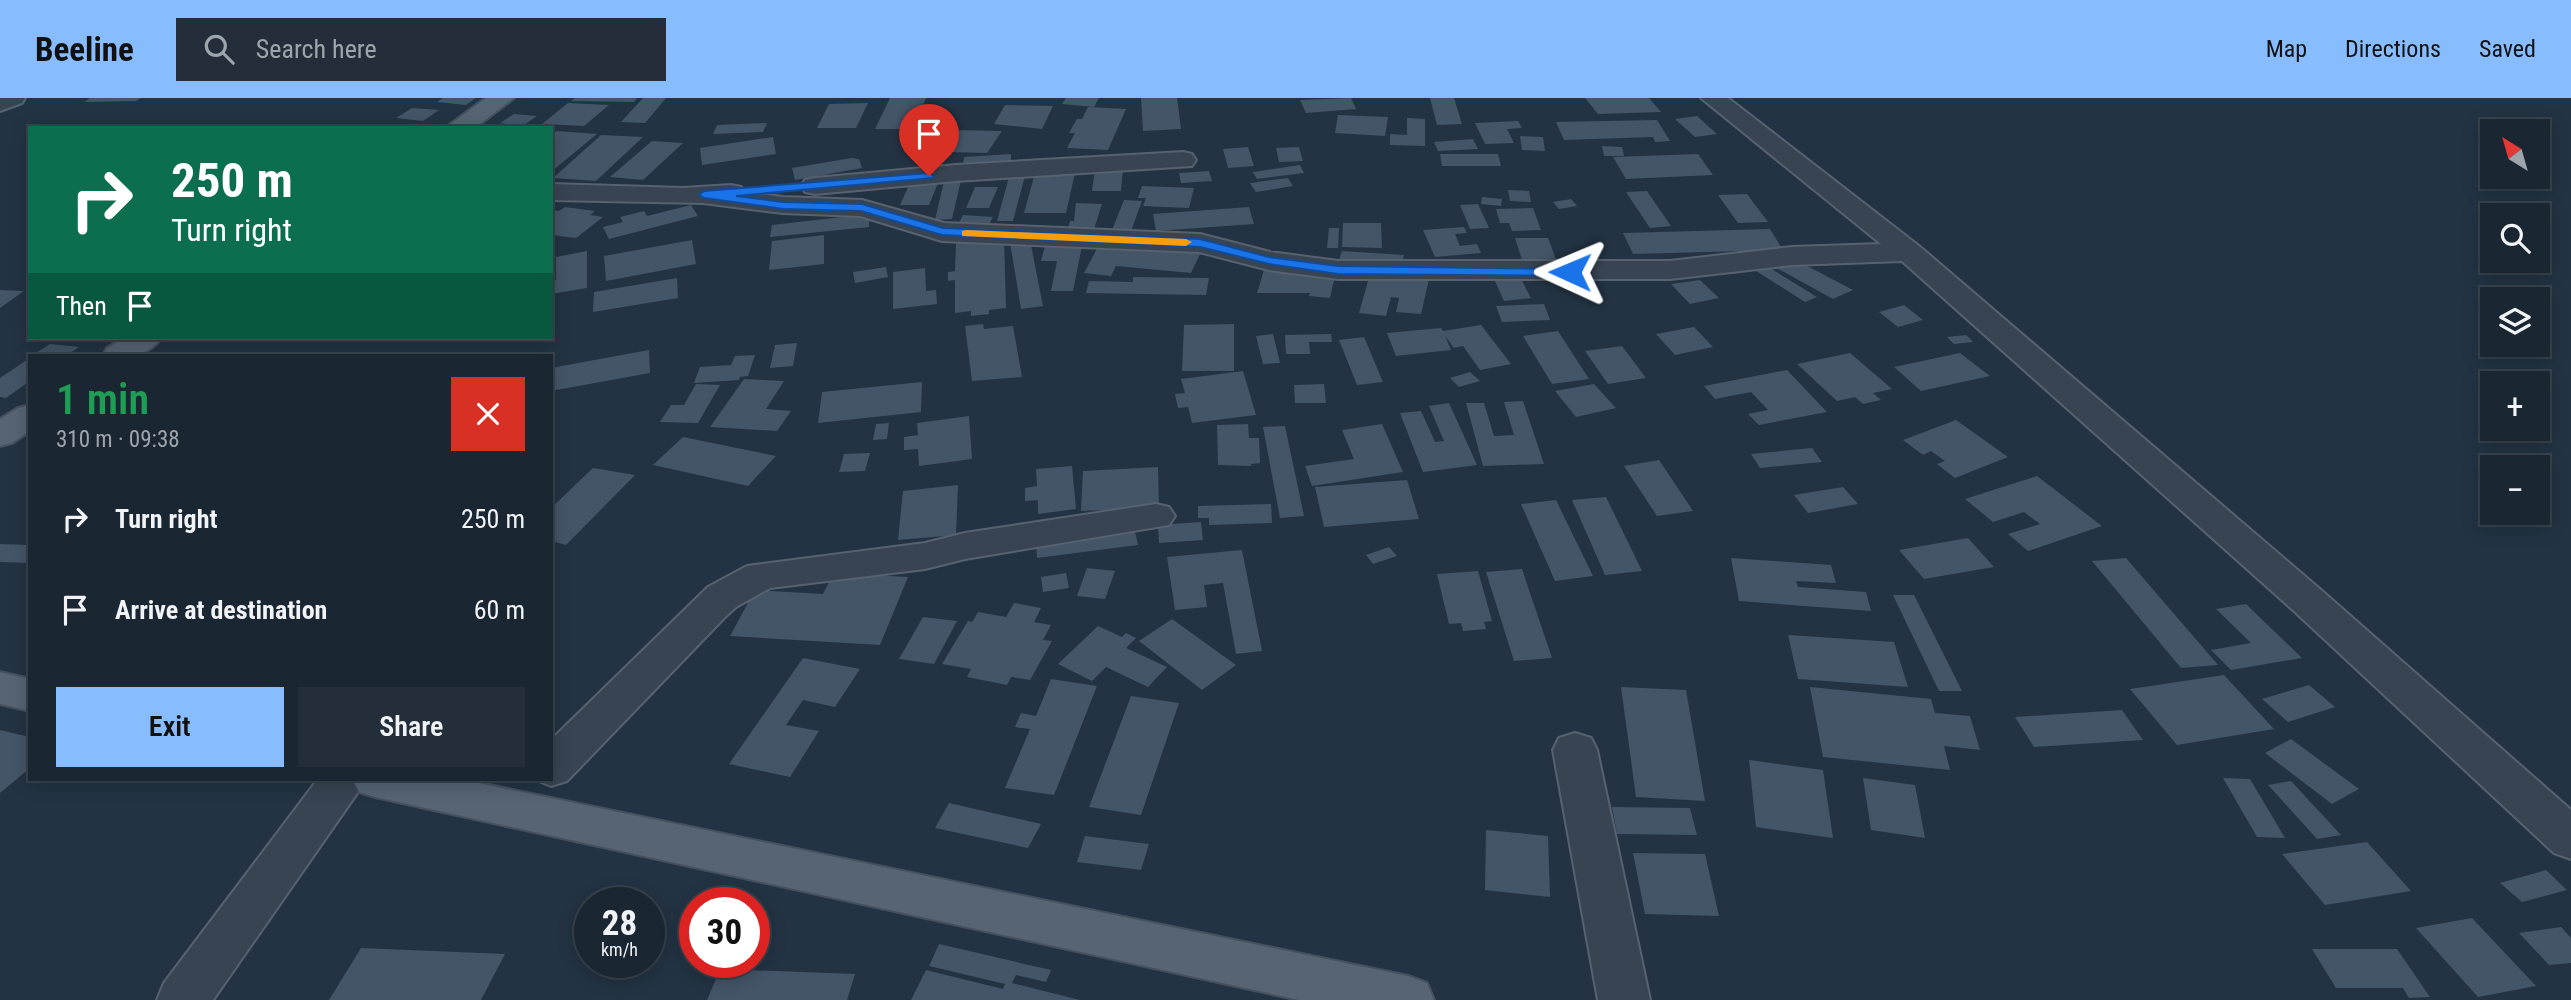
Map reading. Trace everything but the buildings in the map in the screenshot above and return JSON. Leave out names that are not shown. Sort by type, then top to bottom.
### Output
[{"type":"main road","points":[[461,126],[502,98]]},
{"type":"main road","points":[[121,354],[142,340]]},
{"type":"main road","points":[[0,435],[28,416]]},
{"type":"main road","points":[[0,688],[28,695]]},
{"type":"main road","points":[[394,781],[526,794],[1408,1000]]},
{"type":"street","points":[[0,104],[13,98]]},
{"type":"street","points":[[1713,98],[1909,252],[2307,600],[2571,839]]},
{"type":"street","points":[[704,195],[956,173],[1183,160]]},
{"type":"street","points":[[553,192],[704,195],[783,205],[862,208],[942,232],[1200,243],[1269,261],[1338,270],[1670,270],[1792,256],[1909,252]]},
{"type":"street","points":[[553,766],[711,607],[722,597],[761,576],[925,556],[965,546],[1156,516]]},
{"type":"street","points":[[1575,750],[1624,1000]]},
{"type":"street","points":[[183,1000],[343,781]]},
{"type":"slow traffic","points":[[966,233],[1186,242]]},
{"type":"route","points":[[929,176],[704,195],[783,205],[862,208],[942,232],[1200,243],[1269,261],[1338,270],[1570,272]]}]
